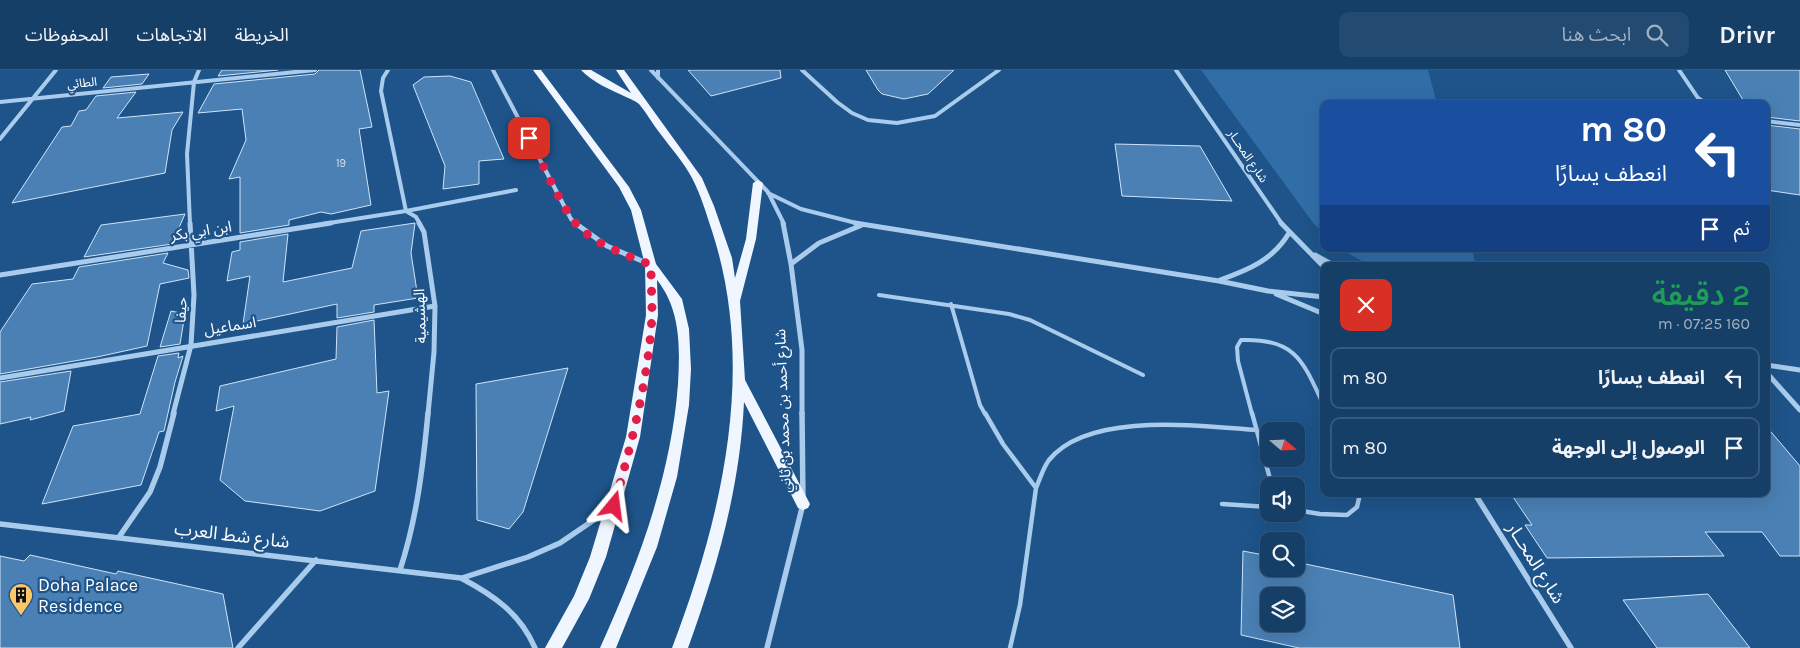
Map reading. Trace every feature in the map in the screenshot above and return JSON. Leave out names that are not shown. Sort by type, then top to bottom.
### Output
[{"type":"main road","points":[[537,70],[624,187],[636,210],[651,265],[652,315],[633,437],[598,557],[581,599],[553,648]]},
{"type":"main road","points":[[586,70],[603,82],[640,101]]},
{"type":"main road","points":[[620,70],[640,101],[695,174],[714,218],[725,252],[735,300],[740,381],[733,452],[723,509],[688,628],[680,648]]},
{"type":"main road","points":[[735,300],[751,240],[758,183]]},
{"type":"main road","points":[[608,648],[636,582],[653,535],[670,469],[684,399],[685,348],[679,308],[674,295],[651,265]]},
{"type":"main road","points":[[740,381],[803,504]]},
{"type":"street","points":[[0,139],[56,70]]},
{"type":"street","name":"حيفا","points":[[119,537],[150,492],[160,467],[191,345],[194,295],[193,245],[187,154],[194,82],[199,70]]},
{"type":"street","name":"الطائي","points":[[0,102],[315,70]]},
{"type":"street","points":[[388,70],[383,78],[382,90],[406,211]]},
{"type":"street","points":[[493,70],[571,218],[582,230],[600,243],[651,265]]},
{"type":"street","name":"شارع أحمد بن محمد بن ثاني","points":[[651,70],[768,192],[783,221],[791,264],[802,350],[803,504],[767,648]]},
{"type":"street","points":[[658,70],[658,78]]},
{"type":"street","points":[[802,70],[848,110],[859,117],[876,122],[893,123],[922,120],[935,116],[999,70]]},
{"type":"street","name":"شارع المحــار","points":[[1176,70],[1273,213],[1289,233],[1320,263]]},
{"type":"street","points":[[1679,70],[1701,100]]},
{"type":"street","points":[[1770,121],[1800,125]]},
{"type":"street","name":"ابن ابي بكر","points":[[0,275],[406,211],[516,190]]},
{"type":"street","points":[[768,192],[801,209],[820,216],[862,225],[1268,290],[1320,296]]},
{"type":"street","name":"الهشيمية","points":[[400,570],[410,539],[420,484],[434,352],[435,306],[424,232],[416,217],[406,211]]},
{"type":"street","points":[[791,264],[819,243],[862,225]]},
{"type":"street","points":[[1219,281],[1250,269],[1264,261],[1285,242],[1289,233]]},
{"type":"street","name":"شارع المحــار","points":[[1308,251],[1328,262]]},
{"type":"street","points":[[1268,290],[1320,312]]},
{"type":"street","name":"اسماعيل","points":[[0,378],[435,306]]},
{"type":"street","points":[[1770,366],[1800,370]]},
{"type":"street","points":[[1770,376],[1800,410]]},
{"type":"street","name":"شارع المحــار","points":[[1477,497],[1571,648]]},
{"type":"street","name":"شارع شط العرب","points":[[461,578],[536,554],[588,525],[614,506]]},
{"type":"street","name":"شارع شط العرب","points":[[0,524],[461,578],[485,590],[513,612],[531,637],[535,648]]},
{"type":"street","points":[[238,648],[316,560]]},
{"type":"lane","points":[[879,295],[951,304],[1009,314],[1030,320],[1143,375]]},
{"type":"lane","points":[[951,304],[980,405],[1004,444],[1036,488]]},
{"type":"lane","points":[[1269,477],[1238,361],[1237,347],[1241,340],[1260,338],[1279,342],[1293,352],[1310,376],[1320,397]]},
{"type":"lane","points":[[1010,648],[1020,605],[1036,488],[1050,460],[1070,442],[1100,430],[1164,424],[1256,430]]},
{"type":"lane","points":[[1305,512],[1347,515],[1357,508],[1359,497]]},
{"type":"lane","points":[[1222,504],[1260,506]]},
{"type":"shaded area","points":[[1201,70],[1428,70],[1436,100],[1320,100],[1320,229],[1314,224]]},
{"type":"shaded area","points":[[1345,252],[1473,252],[1475,262],[1364,262]]},
{"type":"building","points":[[222,70],[278,70],[218,76]]},
{"type":"building","points":[[319,70],[360,70],[372,127],[359,129],[371,205],[331,214],[321,212],[289,220],[289,225],[240,233],[240,177],[229,179],[246,140],[242,109],[198,113],[214,84],[315,74]]},
{"type":"building","points":[[688,70],[780,70],[781,78],[711,96]]},
{"type":"building","points":[[866,70],[954,70],[928,94],[904,99],[882,94]]},
{"type":"building","points":[[1725,70],[1800,70],[1800,121],[1770,117],[1770,100],[1743,100]]},
{"type":"building","points":[[149,74],[142,84],[103,88],[111,77]]},
{"type":"building","points":[[450,76],[471,82],[504,159],[479,161],[479,184],[443,189],[445,166],[413,85],[424,77]]},
{"type":"building","points":[[136,92],[117,118],[183,112],[172,130],[165,173],[12,203],[62,127],[71,126],[79,111],[86,110],[96,96]]},
{"type":"building","points":[[1770,125],[1800,129],[1800,195],[1770,191]]},
{"type":"building","points":[[1115,144],[1200,146],[1232,201],[1122,196]]},
{"type":"building","points":[[185,214],[172,244],[84,257],[101,225]]},
{"type":"building","points":[[415,223],[411,253],[418,298],[374,305],[374,312],[337,318],[337,304],[243,324],[250,276],[227,281],[232,252],[240,250],[240,242],[288,234],[283,282],[352,268],[361,231]]},
{"type":"building","points":[[168,253],[163,263],[188,270],[189,278],[160,284],[147,346],[0,374],[0,332],[32,284],[73,279],[79,267]]},
{"type":"building","points":[[171,311],[185,314],[180,344],[160,347]]},
{"type":"building","points":[[374,320],[377,393],[389,391],[375,491],[320,511],[245,501],[220,480],[234,406],[216,411],[220,386],[336,359],[337,327]]},
{"type":"building","points":[[179,353],[178,358],[183,356],[164,431],[159,432],[141,485],[42,504],[73,426],[140,414],[158,356]]},
{"type":"building","points":[[568,368],[523,512],[509,529],[477,520],[476,384]]},
{"type":"building","points":[[71,371],[64,411],[30,420],[31,417],[0,424],[0,382]]},
{"type":"building","points":[[1770,431],[1800,466],[1800,556],[1780,556],[1762,532],[1705,532],[1724,556],[1547,558],[1525,525],[1532,525],[1513,497],[1770,497]]},
{"type":"building","points":[[1243,551],[1260,554],[1260,577],[1305,577],[1305,564],[1453,595],[1460,648],[1299,648],[1241,635]]},
{"type":"building","points":[[30,555],[116,574],[118,571],[223,594],[233,648],[0,648],[0,556],[24,561]]},
{"type":"building","points":[[1708,594],[1750,648],[1657,648],[1623,600]]},
{"type":"place","name":"Doha Palace Residence","points":[[21,616]]},
{"type":"route","points":[[529,138],[571,218],[582,230],[600,243],[651,265],[652,315],[647,354],[633,437],[614,506]]}]
